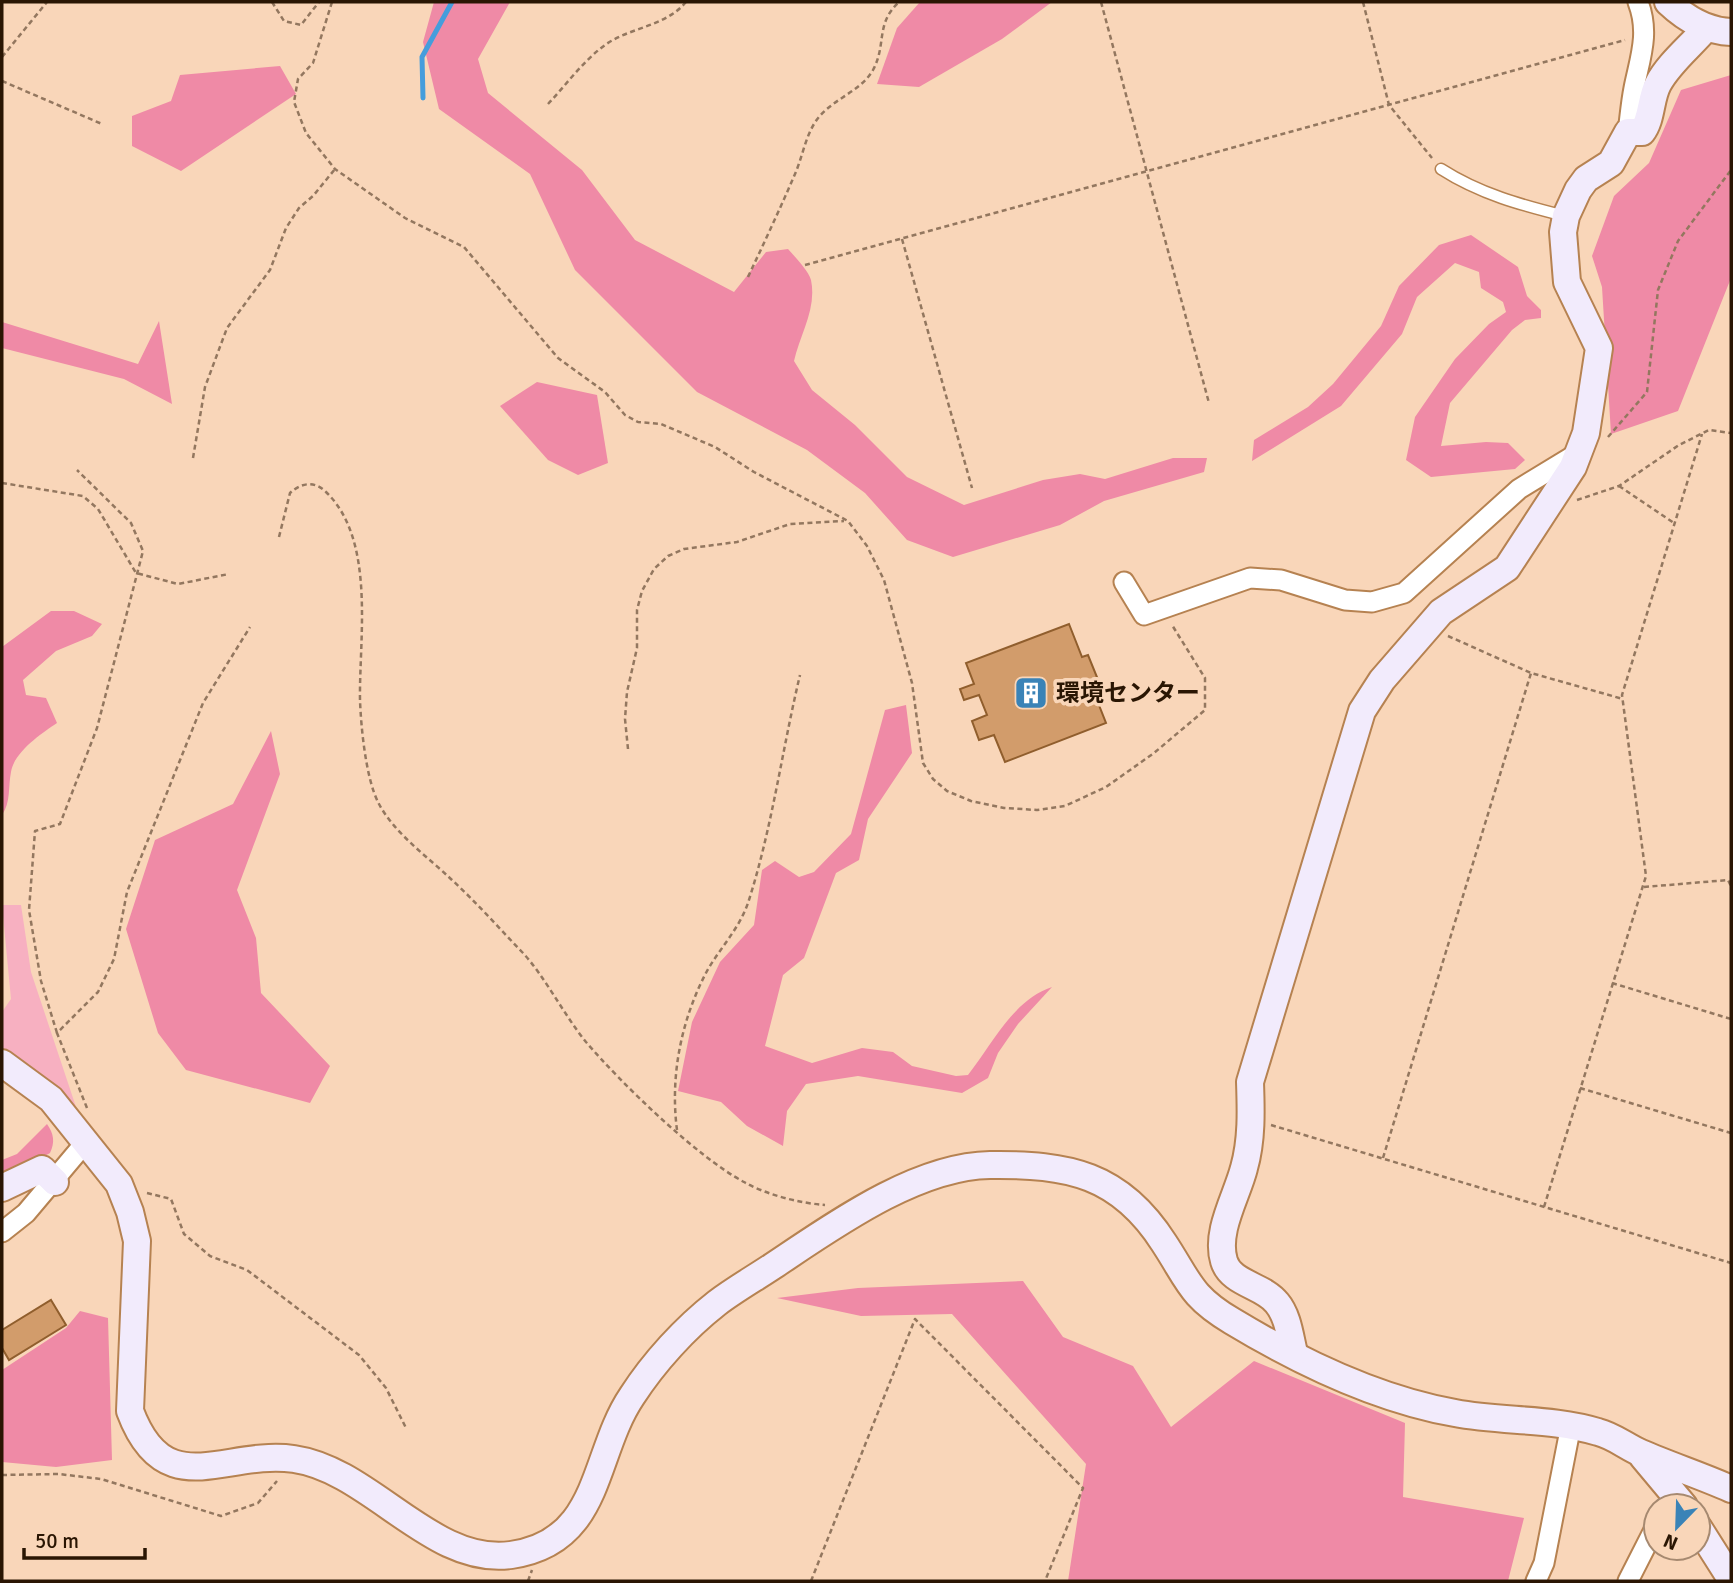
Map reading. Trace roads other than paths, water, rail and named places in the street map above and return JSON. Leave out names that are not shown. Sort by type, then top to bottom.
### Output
[{"type":"street","points":[[1294,1353],[1287,1322],[1277,1303],[1232,1273],[1225,1265],[1221,1250],[1227,1218],[1245,1166],[1251,1119],[1250,1082],[1362,711],[1382,680],[1441,612],[1507,568],[1573,467],[1586,433],[1599,348],[1567,282],[1563,260],[1566,216],[1578,190],[1586,180],[1611,163],[1628,132],[1644,35],[1638,2]]},
{"type":"street","points":[[1628,132],[1642,132],[1647,125],[1652,97],[1659,81],[1719,30],[1668,2]]},
{"type":"street","points":[[1124,582],[1144,615],[1250,578],[1281,580],[1345,600],[1373,602],[1404,593],[1441,556],[1519,489],[1578,453]]},
{"type":"street","points":[[2,1063],[51,1099],[119,1184],[137,1241],[130,1411],[139,1435],[151,1452],[205,1469],[236,1461],[284,1457],[325,1467],[395,1507],[432,1536],[471,1551],[507,1556],[552,1545],[577,1516],[597,1485],[629,1399],[663,1355],[716,1304],[864,1208],[936,1175],[982,1165],[1032,1165],[1081,1173],[1115,1188],[1144,1212],[1190,1290],[1229,1320],[1341,1378],[1413,1405],[1506,1421],[1571,1425],[1604,1433],[1638,1452],[1731,1489]]},
{"type":"street","points":[[2,1232],[26,1213],[55,1182],[85,1143]]},
{"type":"street","points":[[2,1188],[42,1169],[55,1182]]},
{"type":"street","points":[[1536,1581],[1544,1563],[1571,1425]]},
{"type":"street","points":[[1638,1452],[1668,1492]]},
{"type":"street","points":[[1712,1549],[1731,1579]]},
{"type":"street","points":[[1629,1581],[1642,1554]]},
{"type":"lane","points":[[1441,169],[1470,186],[1506,201],[1566,216]]},
{"type":"waterway","points":[[423,98],[422,57],[452,2]]},
{"type":"place","name":"環境センター","points":[[1031,693]]}]
